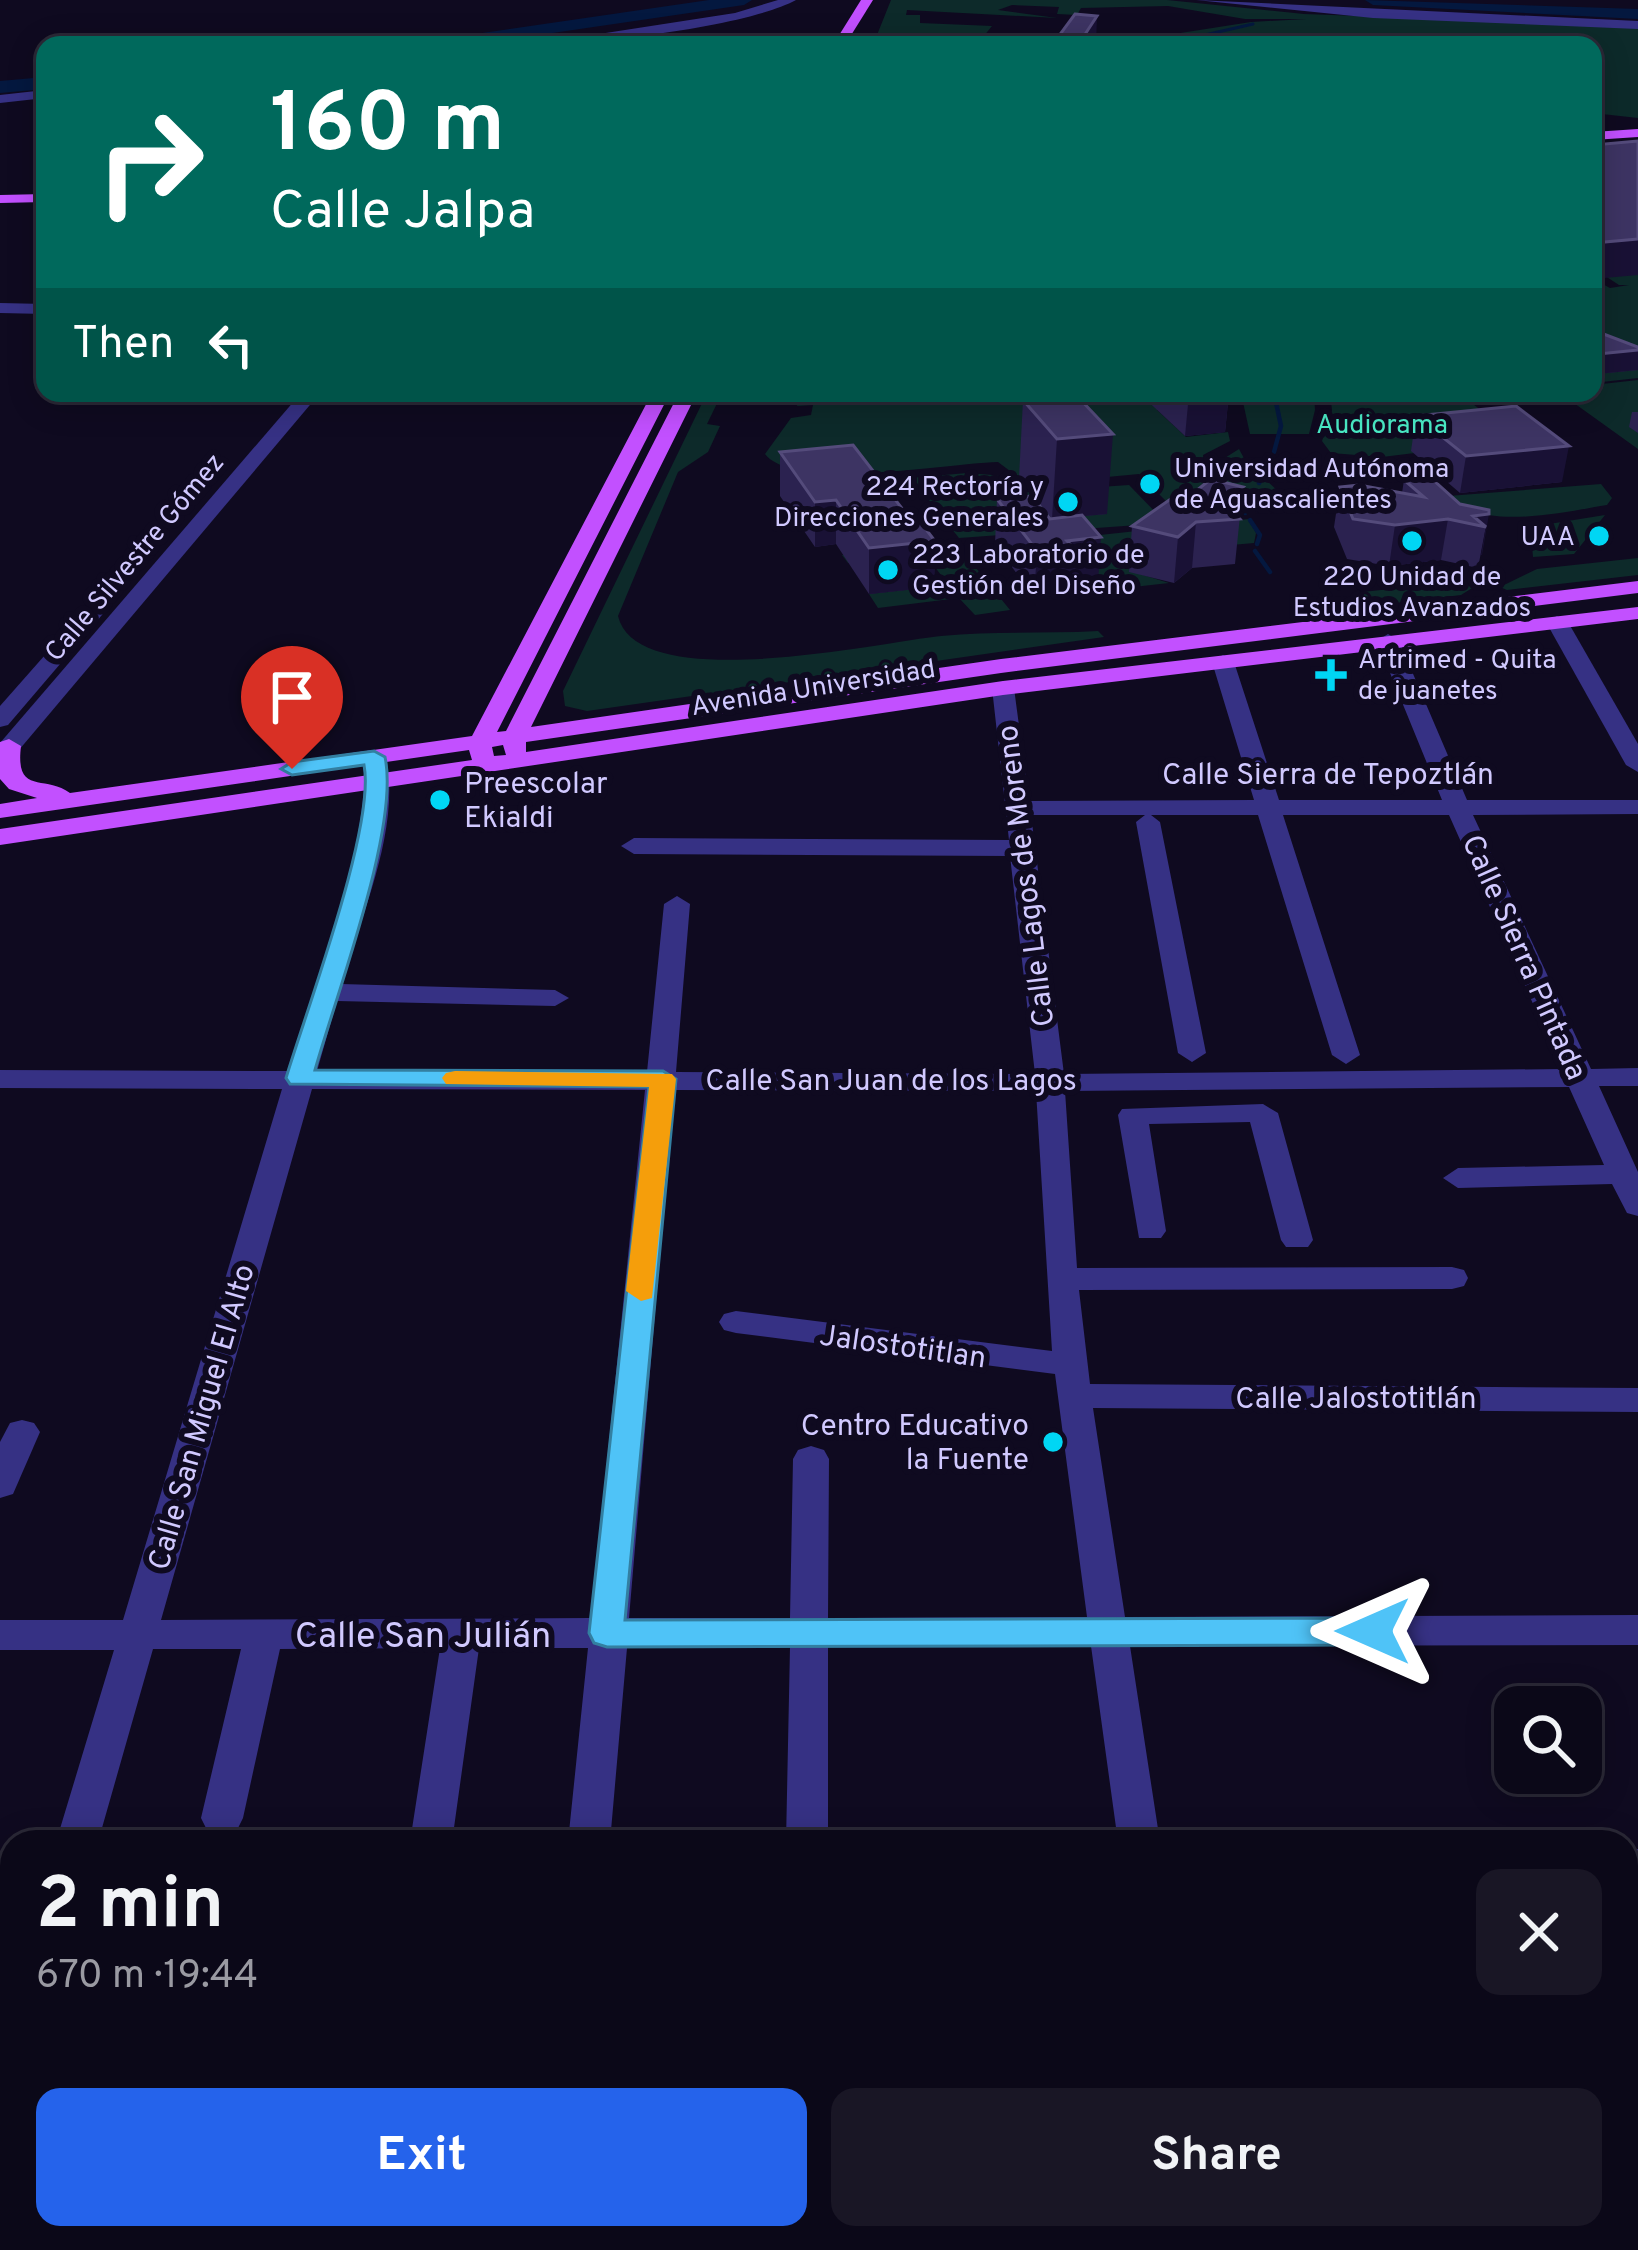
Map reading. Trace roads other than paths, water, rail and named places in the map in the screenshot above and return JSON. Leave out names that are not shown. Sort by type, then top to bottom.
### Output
[{"type":"main road","points":[[845,36],[867,0]]},
{"type":"main road","points":[[873,18],[882,0]]},
{"type":"main road","points":[[1602,125],[1638,123]]},
{"type":"main road","points":[[1602,135],[1638,133]]},
{"type":"main road","points":[[0,189],[36,188]]},
{"type":"main road","points":[[0,199],[36,198]]},
{"type":"main road","points":[[482,755],[531,644],[657,402]]},
{"type":"main road","points":[[515,750],[538,689],[683,402]]},
{"type":"main road","name":"Avenida Universidad","points":[[515,750],[608,723],[1638,587]]},
{"type":"main road","name":"Avenida Universidad","points":[[0,837],[515,750],[1638,610]]},
{"type":"main road","points":[[531,644],[560,647]]},
{"type":"main road","points":[[1003,688],[1006,678],[1020,672],[1153,654],[1182,644]]},
{"type":"main road","points":[[538,689],[544,701],[559,711],[608,723]]},
{"type":"main road","points":[[4,752],[9,777],[28,790],[88,799]]},
{"type":"main road","name":"Avenida Universidad","points":[[0,811],[376,770]]},
{"type":"street","points":[[597,36],[736,16],[790,0]]},
{"type":"street","points":[[1202,0],[1373,15],[1638,25]]},
{"type":"street","points":[[520,9],[542,4]]},
{"type":"street","points":[[0,99],[36,95]]},
{"type":"street","points":[[1,308],[36,309]]},
{"type":"street","name":"Calle Silvestre Gómez","points":[[0,720],[279,402]]},
{"type":"street","name":"Calle Silvestre Gómez","points":[[4,752],[303,402]]},
{"type":"street","points":[[1557,622],[1638,765]]},
{"type":"street","name":"Calle Sierra Pintada","points":[[1388,641],[1638,1206]]},
{"type":"street","points":[[1223,662],[1346,1054]]},
{"type":"street","name":"Calle Lagos de Moreno","points":[[1003,688],[1050,1081],[1072,1381],[1137,1830]]},
{"type":"street","name":"Calle San Miguel El Alto","points":[[81,1830],[369,842],[376,770]]},
{"type":"street","name":"Calle Sierra de Tepoztlán","points":[[1461,814],[1638,807]]},
{"type":"street","name":"Calle Sierra de Tepoztlán","points":[[1020,826],[1270,814]]},
{"type":"street","name":"Calle Sierra de Tepoztlán","points":[[1020,826],[1270,814],[1638,820]]},
{"type":"street","points":[[1148,821],[1194,1082]]},
{"type":"street","points":[[634,846],[1020,826]]},
{"type":"street","points":[[590,1830],[677,904]]},
{"type":"street","points":[[324,992],[555,998]]},
{"type":"street","points":[[1194,1082],[1638,1077]]},
{"type":"street","name":"Calle San Juan de los Lagos","points":[[0,1078],[1050,1081],[1158,1098],[1194,1082]]},
{"type":"street","points":[[1194,1082],[1263,1113],[1298,1240]]},
{"type":"street","points":[[1150,1231],[1133,1114],[1158,1098]]},
{"type":"street","points":[[1458,1178],[1623,1174]]},
{"type":"street","points":[[1061,1279],[1452,1278]]},
{"type":"street","name":"Jalostotitlan","points":[[736,1322],[1072,1381]]},
{"type":"street","name":"Calle Jalostotitlán","points":[[1072,1381],[1638,1400]]},
{"type":"street","points":[[0,1486],[22,1432]]},
{"type":"street","points":[[807,1830],[811,1459]]},
{"type":"street","name":"Calle San Julián","points":[[0,1635],[1638,1630]]},
{"type":"street","points":[[221,1818],[264,1634]]},
{"type":"street","points":[[433,1830],[462,1634]]},
{"type":"waterway","points":[[496,36],[744,0]]},
{"type":"waterway","points":[[1373,0],[1638,14]]},
{"type":"waterway","points":[[1200,36],[1253,24]]},
{"type":"waterway","points":[[0,87],[36,84]]},
{"type":"waterway","points":[[1274,452],[1281,426],[1276,402]]},
{"type":"waterway","points":[[1267,470],[1271,461]]},
{"type":"waterway","points":[[1259,483],[1262,478]]},
{"type":"waterway","points":[[1247,500],[1254,490]]},
{"type":"waterway","points":[[1243,506],[1245,513]]},
{"type":"waterway","points":[[1250,520],[1260,535],[1257,544]]},
{"type":"waterway","points":[[1255,551],[1270,572]]},
{"type":"place","name":"Universidad Autónoma de Aguascalientes","points":[[1150,484]]},
{"type":"place","name":"224 Rectoría y Direcciones Generales","points":[[1068,502]]},
{"type":"place","name":"UAA","points":[[1599,536]]},
{"type":"place","name":"220 Unidad de Estudios Avanzados","points":[[1412,541]]},
{"type":"place","name":"223 Laboratorio de Gestión del Diseño","points":[[888,570]]},
{"type":"place","name":"Artrimed - Quita de juanetes","points":[[1331,675]]},
{"type":"place","name":"Preescolar Ekialdi","points":[[440,800]]},
{"type":"place","name":"Centro Educativo la Fuente","points":[[1053,1442]]},
{"type":"park label","name":"Audiorama","points":[[1382,424]]}]
